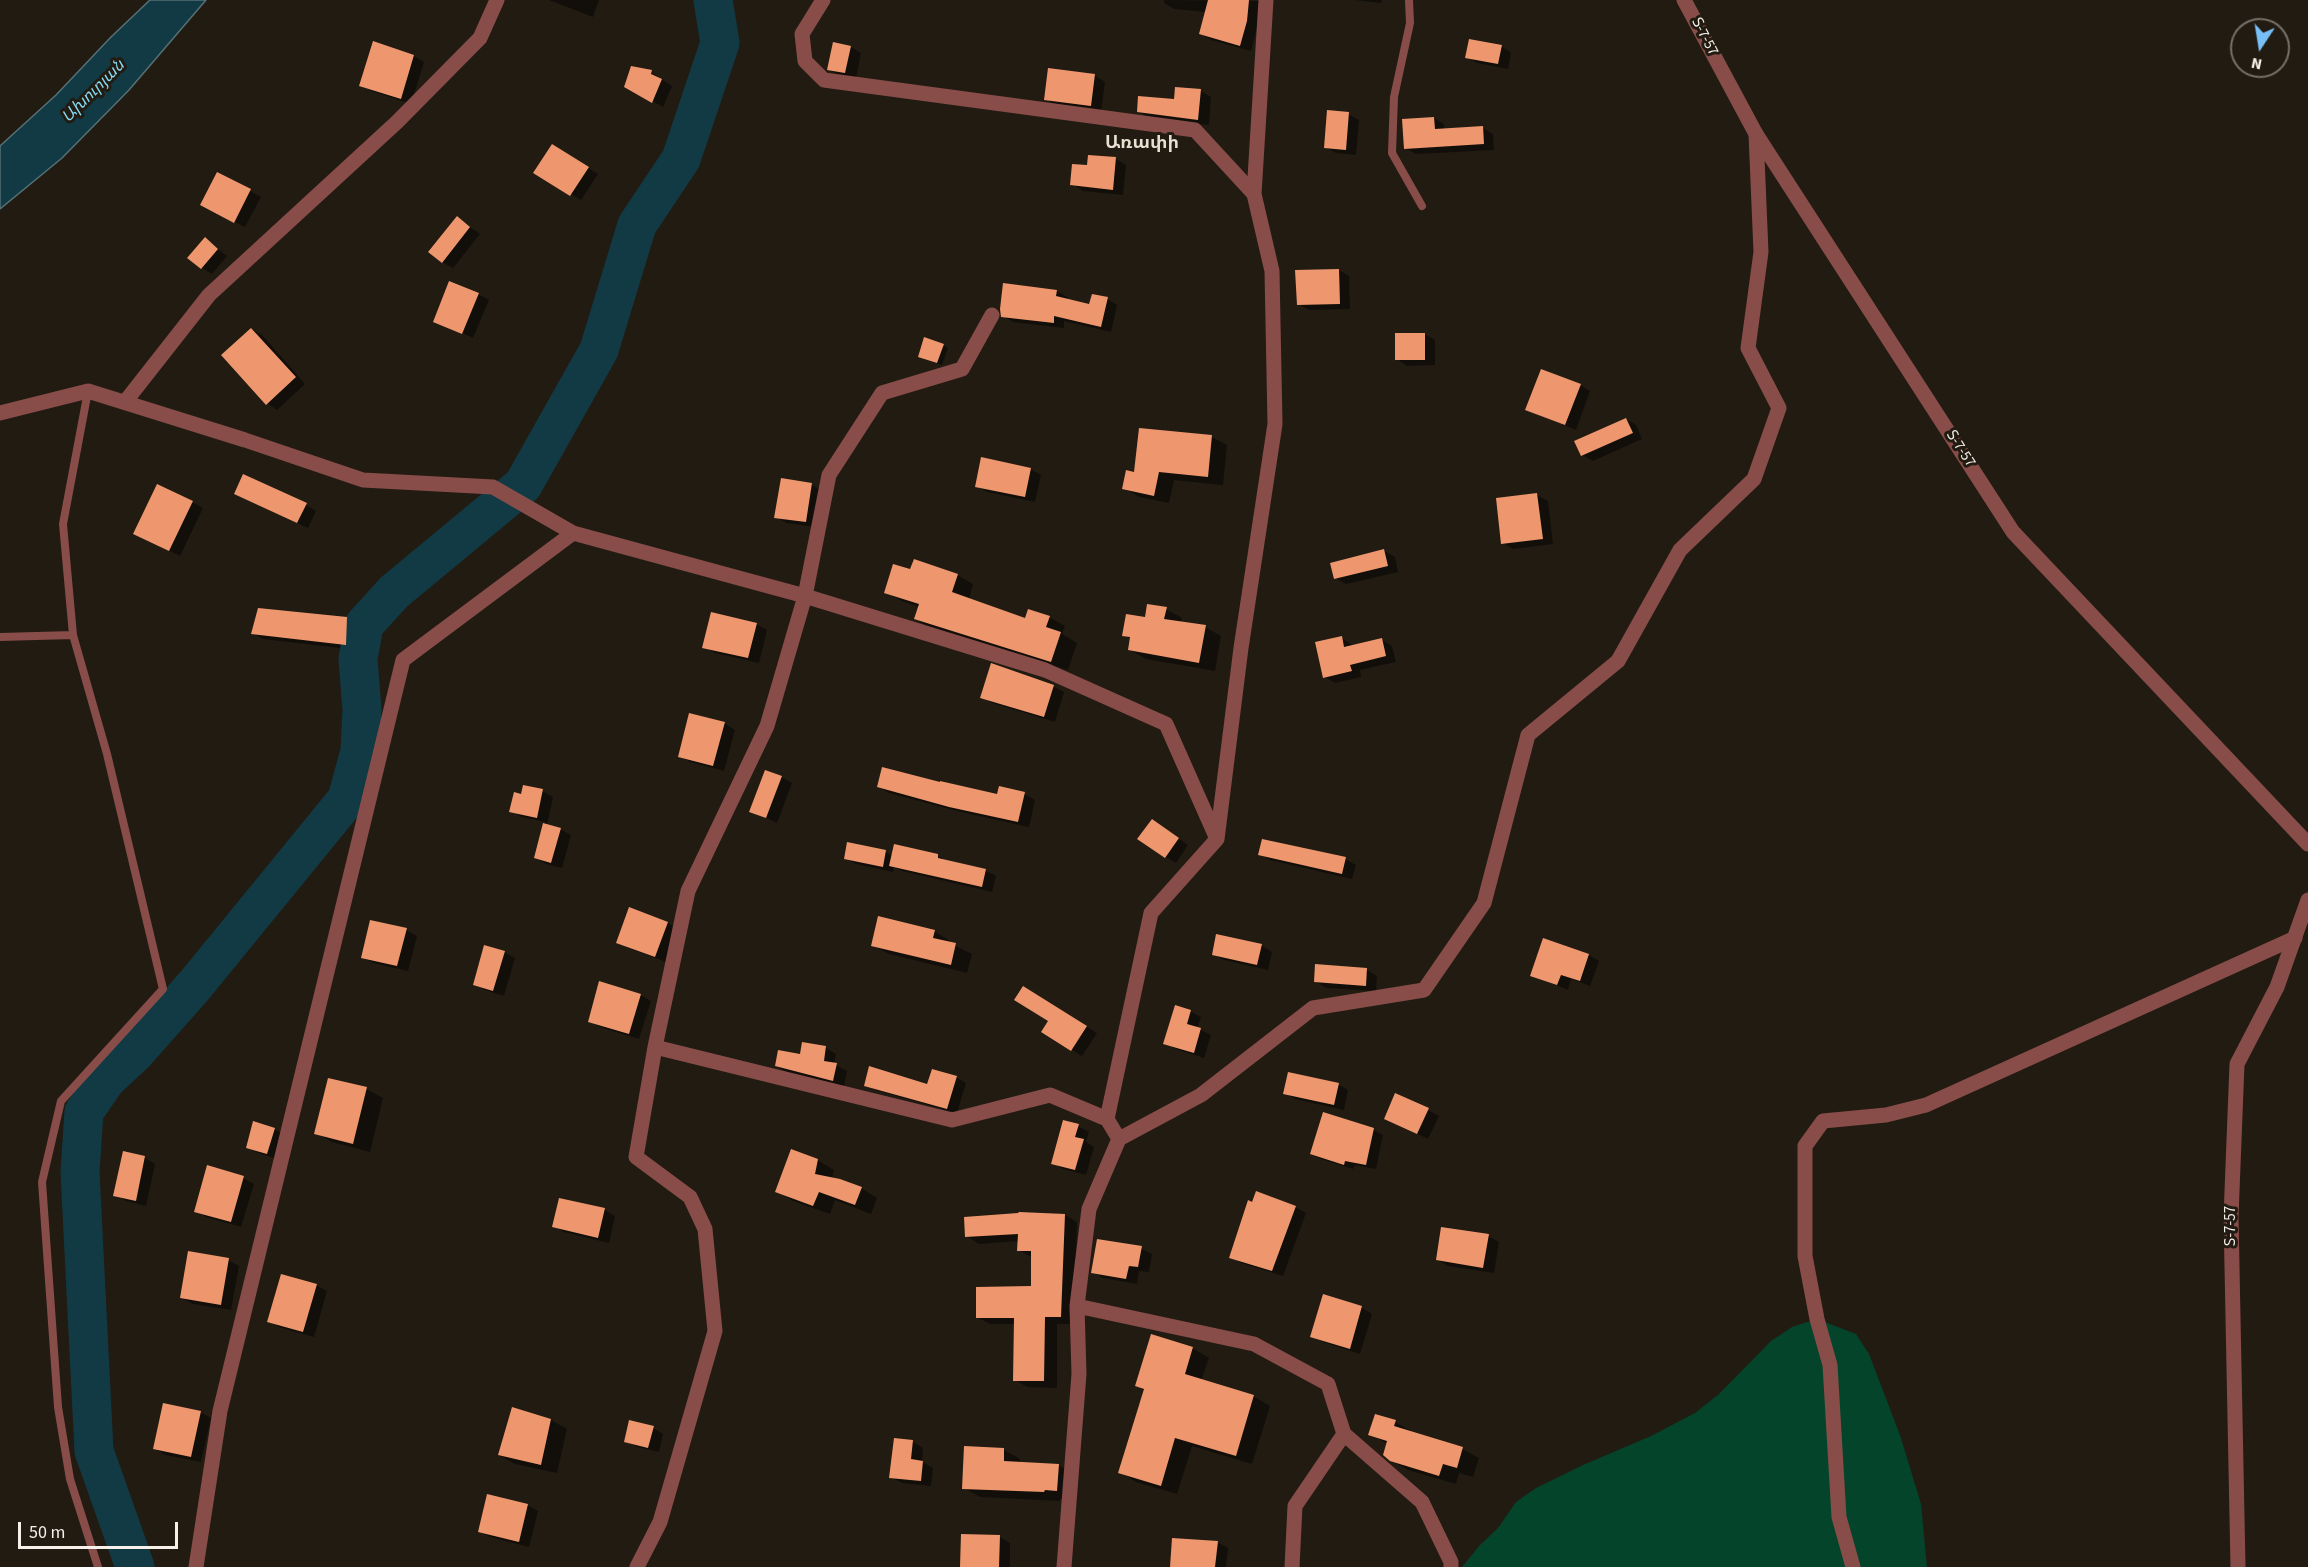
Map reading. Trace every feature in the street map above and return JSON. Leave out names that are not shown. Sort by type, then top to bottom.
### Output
[{"type":"street","points":[[125,402],[209,296],[397,122],[480,38],[497,0]]},
{"type":"street","points":[[823,0],[802,34],[806,62],[824,80],[1195,130],[1254,194]]},
{"type":"street","points":[[1107,1119],[1151,913],[1217,839],[1241,648],[1275,424],[1272,271],[1254,194],[1266,0]]},
{"type":"street","name":"Տ-7-57","points":[[1684,0],[1756,134],[2013,532],[2308,844]]},
{"type":"street","points":[[1064,1567],[1079,1374],[1077,1306],[1089,1209],[1119,1139],[1201,1095],[1313,1008],[1424,990],[1484,903],[1528,735],[1618,661],[1680,550],[1754,479],[1779,408],[1748,348],[1761,252],[1756,134]]},
{"type":"street","points":[[637,1567],[660,1522],[715,1331],[705,1229],[690,1197],[636,1157],[655,1047],[688,891],[767,726],[805,596],[829,475],[882,393],[962,369],[992,315]]},
{"type":"street","points":[[0,412],[88,391],[363,480],[493,487],[573,533],[805,596],[1045,670],[1166,724],[1217,839]]},
{"type":"street","points":[[196,1567],[220,1411],[403,660],[573,533]]},
{"type":"street","name":"Տ-7-57","points":[[2238,1567],[2231,1216],[2237,1064],[2277,987],[2308,900]]},
{"type":"street","points":[[1853,1567],[1839,1517],[1830,1365],[1817,1319],[1805,1256],[1805,1146],[1823,1121],[1886,1115],[1926,1105],[2295,938]]},
{"type":"street","points":[[655,1047],[952,1120],[1050,1095],[1107,1119],[1119,1139]]},
{"type":"street","points":[[1077,1306],[1254,1344],[1328,1384],[1344,1434],[1422,1502],[1451,1562],[1451,1567]]},
{"type":"street","points":[[1292,1567],[1295,1506],[1344,1434]]},
{"type":"lane","points":[[1409,0],[1410,23],[1394,97],[1392,153],[1422,206]]},
{"type":"lane","points":[[88,391],[63,524],[73,635],[108,754],[163,989],[61,1101],[42,1182],[58,1407],[70,1479],[98,1567]]},
{"type":"lane","points":[[0,637],[73,635]]},
{"type":"green space","points":[[1817,1319],[1856,1334],[1869,1354],[1900,1435],[1921,1504],[1927,1567],[1462,1567],[1498,1528],[1516,1502],[1536,1488],[1651,1436],[1695,1413],[1719,1394],[1771,1341],[1792,1327]]},
{"type":"water","name":"Ախուրյան","points":[[150,0],[206,0],[129,90],[62,158],[0,209],[0,146],[56,95]]},
{"type":"building","points":[[1208,0],[1249,0],[1247,21],[1240,46],[1199,34]]},
{"type":"building","points":[[1469,39],[1502,45],[1498,64],[1465,58]]},
{"type":"building","points":[[373,41],[414,55],[401,99],[359,86]]},
{"type":"building","points":[[833,42],[851,46],[845,73],[827,70]]},
{"type":"building","points":[[631,66],[652,70],[651,74],[662,79],[652,103],[624,87]]},
{"type":"building","points":[[1048,68],[1095,74],[1091,106],[1044,100]]},
{"type":"building","points":[[1175,87],[1201,89],[1198,120],[1137,112],[1138,96],[1174,99]]},
{"type":"building","points":[[1327,110],[1349,112],[1346,150],[1324,148]]},
{"type":"building","points":[[1434,117],[1435,129],[1483,126],[1484,144],[1404,149],[1402,119]]},
{"type":"building","points":[[552,144],[589,167],[570,196],[533,173]]},
{"type":"building","points":[[1088,155],[1116,157],[1113,190],[1070,185],[1072,164],[1087,165]]},
{"type":"building","points":[[217,172],[251,189],[234,223],[200,205]]},
{"type":"building","points":[[457,216],[470,227],[442,263],[428,252]]},
{"type":"building","points":[[205,237],[218,249],[201,269],[187,258]]},
{"type":"building","points":[[1339,269],[1340,304],[1297,305],[1295,270]]},
{"type":"building","points":[[449,281],[479,293],[462,334],[433,322]]},
{"type":"building","points":[[1003,283],[1057,290],[1056,296],[1089,304],[1092,294],[1108,297],[1101,327],[1054,316],[1054,323],[1001,317]]},
{"type":"building","points":[[251,328],[296,377],[266,405],[221,355]]},
{"type":"building","points":[[1395,333],[1425,333],[1425,360],[1395,360]]},
{"type":"building","points":[[924,337],[944,344],[937,363],[918,357]]},
{"type":"building","points":[[1541,369],[1581,384],[1565,425],[1525,410]]},
{"type":"building","points":[[1626,418],[1633,433],[1581,456],[1574,441]]},
{"type":"building","points":[[1139,428],[1212,435],[1208,477],[1159,472],[1154,496],[1122,489],[1126,470],[1134,472]]},
{"type":"building","points":[[981,457],[1031,468],[1025,497],[975,487]]},
{"type":"building","points":[[243,474],[307,503],[297,523],[234,494]]},
{"type":"building","points":[[781,478],[812,483],[806,522],[774,518]]},
{"type":"building","points":[[157,484],[193,501],[169,551],[133,534]]},
{"type":"building","points":[[1537,493],[1543,539],[1501,544],[1496,498]]},
{"type":"building","points":[[1384,549],[1388,566],[1334,579],[1330,563]]},
{"type":"building","points":[[914,559],[958,574],[952,592],[1025,618],[1028,609],[1050,616],[1046,627],[1061,632],[1051,662],[914,619],[919,604],[884,593],[893,564],[910,569]]},
{"type":"building","points":[[1147,604],[1167,607],[1164,619],[1206,625],[1199,663],[1128,650],[1130,637],[1122,636],[1126,614],[1145,617]]},
{"type":"building","points":[[258,608],[347,617],[346,645],[251,634]]},
{"type":"building","points":[[711,612],[757,623],[748,658],[702,648]]},
{"type":"building","points":[[1342,636],[1344,647],[1382,638],[1386,656],[1350,665],[1352,671],[1323,678],[1315,642]]},
{"type":"building","points":[[991,663],[1054,685],[1044,717],[980,698]]},
{"type":"building","points":[[689,713],[725,722],[713,766],[678,757]]},
{"type":"building","points":[[882,767],[997,794],[999,786],[1025,792],[1018,822],[949,807],[877,787]]},
{"type":"building","points":[[765,770],[782,776],[766,818],[749,812]]},
{"type":"building","points":[[523,785],[543,789],[537,818],[509,812],[514,792],[521,794]]},
{"type":"building","points":[[1152,819],[1179,838],[1165,858],[1137,839]]},
{"type":"building","points":[[543,823],[561,828],[551,863],[534,858]]},
{"type":"building","points":[[1262,839],[1346,857],[1342,874],[1258,855]]},
{"type":"building","points":[[847,842],[886,850],[883,867],[844,859]]},
{"type":"building","points":[[894,844],[938,854],[938,858],[986,869],[982,887],[889,866]]},
{"type":"building","points":[[629,907],[668,922],[655,957],[616,943]]},
{"type":"building","points":[[878,916],[935,930],[933,938],[956,943],[951,965],[871,946]]},
{"type":"building","points":[[370,920],[407,928],[397,966],[361,958]]},
{"type":"building","points":[[1216,934],[1262,944],[1257,965],[1212,955]]},
{"type":"building","points":[[1543,938],[1589,954],[1580,981],[1561,975],[1557,985],[1530,976]]},
{"type":"building","points":[[484,945],[505,951],[493,991],[473,985]]},
{"type":"building","points":[[1315,964],[1367,968],[1366,986],[1314,982]]},
{"type":"building","points":[[599,981],[641,994],[629,1034],[588,1022]]},
{"type":"building","points":[[1023,986],[1087,1026],[1071,1051],[1041,1032],[1048,1021],[1014,1000]]},
{"type":"building","points":[[1175,1005],[1191,1010],[1187,1024],[1201,1028],[1194,1053],[1163,1044]]},
{"type":"building","points":[[802,1042],[826,1046],[824,1061],[837,1063],[833,1081],[775,1066],[778,1050],[800,1054]]},
{"type":"building","points":[[869,1066],[927,1084],[932,1069],[957,1076],[947,1109],[864,1086]]},
{"type":"building","points":[[1288,1072],[1339,1083],[1334,1105],[1283,1094]]},
{"type":"building","points":[[328,1078],[367,1087],[353,1144],[314,1134]]},
{"type":"building","points":[[1395,1093],[1429,1108],[1417,1134],[1384,1119]]},
{"type":"building","points":[[1323,1112],[1374,1128],[1366,1165],[1345,1161],[1344,1165],[1310,1154]]},
{"type":"building","points":[[1063,1120],[1079,1124],[1075,1137],[1084,1139],[1075,1170],[1051,1164]]},
{"type":"building","points":[[253,1121],[275,1128],[267,1154],[246,1148]]},
{"type":"building","points":[[791,1149],[818,1159],[815,1174],[840,1179],[862,1187],[855,1205],[819,1192],[813,1206],[775,1192]]},
{"type":"building","points":[[123,1151],[145,1156],[136,1201],[113,1196]]},
{"type":"building","points":[[207,1165],[244,1176],[231,1222],[194,1212]]},
{"type":"building","points":[[1256,1191],[1296,1206],[1272,1271],[1229,1258],[1248,1200],[1252,1202]]},
{"type":"building","points":[[559,1198],[605,1208],[598,1238],[552,1227]]},
{"type":"building","points":[[1019,1212],[1065,1214],[1061,1317],[1045,1317],[1044,1381],[1013,1381],[1014,1318],[976,1318],[976,1287],[1031,1286],[1031,1251],[1017,1251],[1018,1234],[965,1237],[964,1217]]},
{"type":"building","points":[[1441,1227],[1489,1234],[1483,1268],[1436,1260]]},
{"type":"building","points":[[1097,1239],[1142,1246],[1138,1267],[1129,1266],[1126,1279],[1091,1273]]},
{"type":"building","points":[[188,1251],[229,1258],[221,1305],[180,1298]]},
{"type":"building","points":[[281,1274],[317,1284],[303,1332],[267,1322]]},
{"type":"building","points":[[1323,1294],[1362,1306],[1350,1349],[1310,1337]]},
{"type":"building","points":[[1151,1334],[1193,1347],[1185,1374],[1254,1395],[1236,1456],[1175,1438],[1161,1486],[1118,1473],[1144,1389],[1135,1386]]},
{"type":"building","points":[[163,1403],[201,1411],[191,1457],[153,1449]]},
{"type":"building","points":[[512,1407],[551,1419],[541,1465],[498,1455]]},
{"type":"building","points":[[1375,1414],[1396,1420],[1394,1426],[1463,1447],[1457,1468],[1443,1464],[1439,1476],[1390,1461],[1383,1455],[1387,1441],[1368,1435]]},
{"type":"building","points":[[629,1420],[654,1426],[648,1448],[624,1442]]},
{"type":"building","points":[[894,1438],[913,1440],[911,1459],[923,1461],[921,1481],[889,1478]]},
{"type":"building","points":[[964,1446],[1004,1448],[1004,1461],[1059,1464],[1057,1491],[962,1489]]},
{"type":"building","points":[[487,1494],[528,1504],[519,1542],[478,1532]]},
{"type":"building","points":[[961,1534],[1000,1535],[999,1567],[960,1567]]},
{"type":"building","points":[[1172,1538],[1218,1541],[1215,1567],[1170,1567]]},
{"type":"waterway","points":[[135,1567],[94,1451],[80,1172],[84,1112],[106,1080],[134,1054],[195,985],[347,799],[360,751],[362,710],[358,659],[364,625],[394,592],[523,485],[599,350],[637,225],[681,159],[720,43],[713,0]]},
{"type":"district","name":"Առափի","points":[[1142,144]]}]
